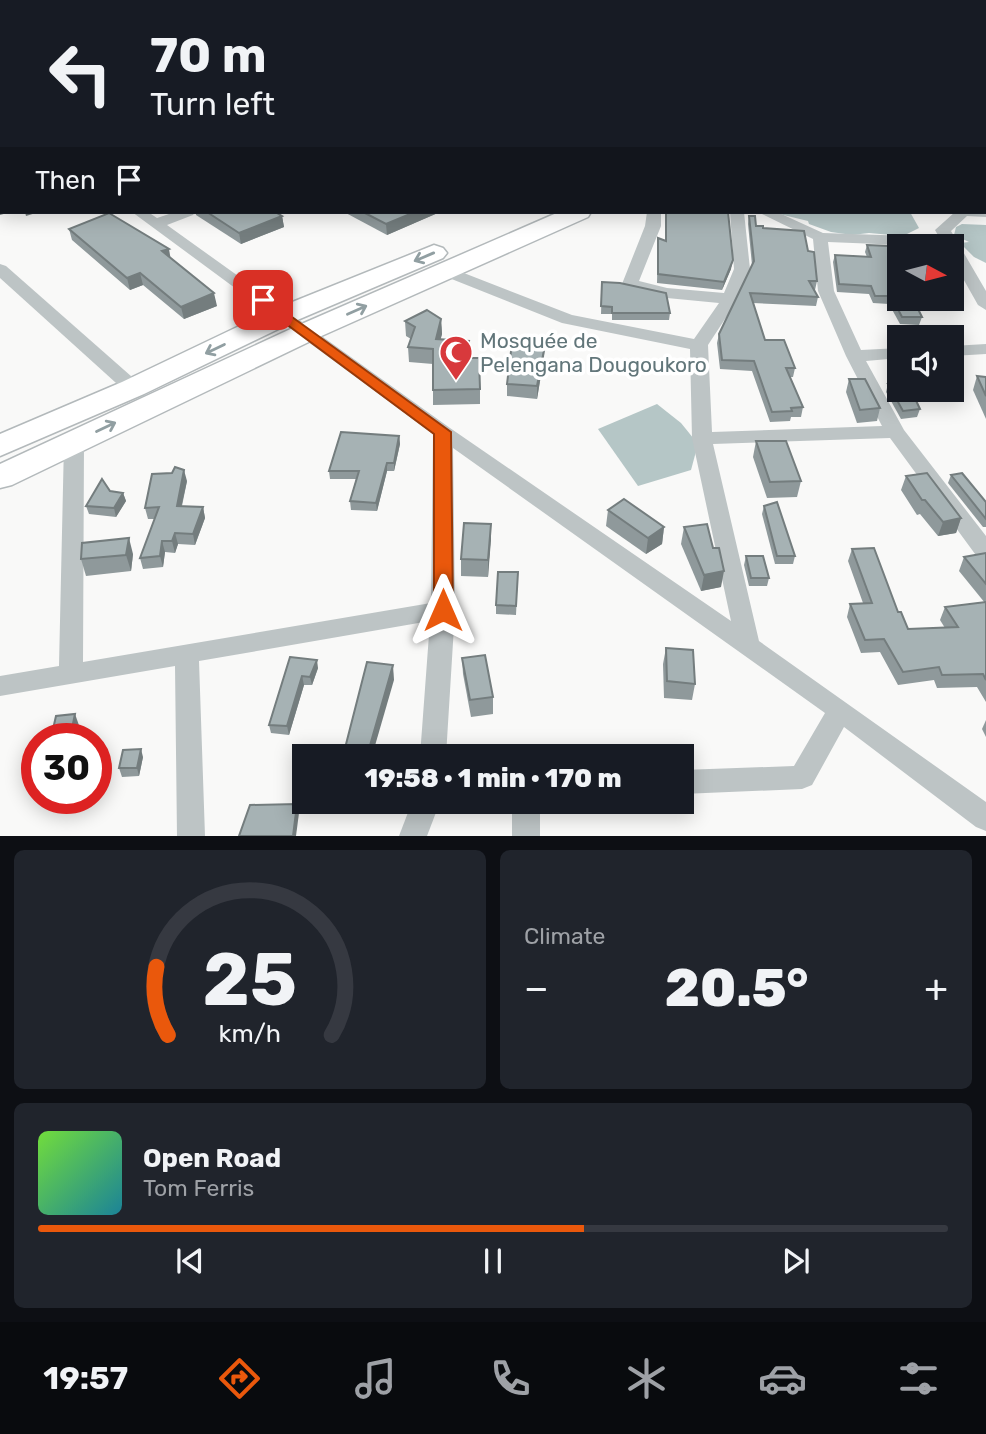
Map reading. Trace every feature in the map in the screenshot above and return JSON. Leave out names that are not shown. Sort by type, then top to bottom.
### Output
[{"type":"highway","points":[[0,477],[74,443],[296,324],[528,214]]},
{"type":"highway","points":[[0,446],[134,388],[296,324],[445,271],[574,214]]},
{"type":"street","points":[[147,218],[174,214]]},
{"type":"street","points":[[654,214],[653,226],[631,284],[667,293],[730,299]]},
{"type":"street","points":[[737,214],[742,269],[730,299],[699,345],[702,438],[748,644]]},
{"type":"street","points":[[769,214],[820,237],[887,240]]},
{"type":"street","points":[[946,234],[943,230],[963,214]]},
{"type":"street","points":[[147,218],[443,432],[748,644],[986,818]]},
{"type":"street","points":[[820,237],[826,291],[855,356],[895,432],[986,552]]},
{"type":"street","points":[[964,265],[986,305]]},
{"type":"street","points":[[445,271],[568,319],[699,345]]},
{"type":"street","points":[[2,272],[134,388]]},
{"type":"street","points":[[964,350],[986,349]]},
{"type":"street","points":[[855,356],[887,355]]},
{"type":"street","points":[[434,744],[443,610],[443,432]]},
{"type":"street","points":[[702,438],[895,432]]},
{"type":"street","points":[[71,675],[74,443]]},
{"type":"street","points":[[0,686],[443,610]]},
{"type":"street","points":[[187,654],[191,835]]},
{"type":"street","points":[[694,782],[802,777],[840,710]]},
{"type":"street","points":[[413,835],[421,814]]},
{"type":"street","points":[[526,814],[526,835]]},
{"type":"shaded area","points":[[779,214],[911,214],[919,228],[907,234],[852,235],[831,232],[809,224],[808,221]]},
{"type":"shaded area","points":[[962,224],[986,225],[986,263],[974,257],[964,247],[964,243],[969,242],[964,240],[964,234],[954,234],[956,227]]},
{"type":"shaded area","points":[[657,404],[681,423],[698,444],[691,470],[638,486],[598,429]]},
{"type":"building","points":[[111,214],[169,249],[162,251],[214,293],[181,307],[140,273],[127,278],[69,229]]},
{"type":"building","points":[[210,214],[282,216],[239,233]]},
{"type":"building","points":[[367,214],[410,214],[386,224]]},
{"type":"building","points":[[666,214],[728,214],[733,260],[724,282],[658,274],[658,238],[666,241]]},
{"type":"building","points":[[749,216],[755,216],[756,226],[763,228],[804,231],[808,251],[814,252],[817,281],[809,281],[818,297],[750,293],[765,340],[784,340],[795,368],[786,368],[803,407],[791,408],[792,411],[772,412],[754,361],[722,360],[719,334],[754,261]]},
{"type":"building","points":[[867,245],[887,246],[887,296],[875,296],[871,286],[839,284],[835,255],[871,257]]},
{"type":"building","points":[[602,282],[666,293],[670,313],[612,313],[612,307],[601,306]]},
{"type":"building","points":[[427,310],[441,319],[436,339],[469,341],[465,358],[479,358],[480,389],[433,390],[433,349],[408,347],[415,327],[405,321]]},
{"type":"building","points":[[899,312],[920,312],[922,317],[902,317]]},
{"type":"building","points":[[512,343],[545,345],[537,386],[507,384]]},
{"type":"building","points":[[977,376],[986,377],[986,396]]},
{"type":"building","points":[[849,379],[865,379],[880,408],[860,410]]},
{"type":"building","points":[[898,402],[917,402],[920,409],[903,411]]},
{"type":"building","points":[[341,432],[399,436],[394,463],[387,463],[376,503],[350,501],[359,471],[329,471]]},
{"type":"building","points":[[756,441],[786,441],[801,481],[770,482]]},
{"type":"building","points":[[175,467],[184,470],[177,506],[203,507],[193,534],[175,533],[172,541],[162,541],[160,556],[140,558],[159,507],[145,508],[152,474],[172,473]]},
{"type":"building","points":[[927,473],[961,518],[943,522],[925,500],[922,500],[906,476]]},
{"type":"building","points":[[962,473],[986,502],[986,519],[951,475]]},
{"type":"building","points":[[102,479],[110,491],[123,493],[114,508],[86,506]]},
{"type":"building","points":[[624,499],[664,527],[648,538],[608,510]]},
{"type":"building","points":[[777,502],[795,556],[777,556],[764,506]]},
{"type":"building","points":[[464,523],[491,524],[488,560],[461,559]]},
{"type":"building","points":[[707,524],[713,548],[719,548],[724,571],[704,575],[684,527]]},
{"type":"building","points":[[129,538],[126,555],[81,559],[82,543]]},
{"type":"building","points":[[874,548],[898,612],[901,612],[908,629],[958,627],[945,607],[986,602],[986,680],[983,674],[942,675],[939,667],[903,672],[884,639],[865,640],[850,604],[872,603],[852,549]]},
{"type":"building","points":[[986,553],[986,584],[964,557]]},
{"type":"building","points":[[746,556],[763,556],[769,578],[751,578]]},
{"type":"building","points":[[498,572],[518,572],[516,606],[496,605]]},
{"type":"building","points":[[666,648],[693,650],[695,684],[667,681]]},
{"type":"building","points":[[485,655],[493,697],[470,700],[462,658]]},
{"type":"building","points":[[290,657],[317,660],[310,677],[302,676],[287,726],[269,725]]},
{"type":"building","points":[[367,662],[393,665],[370,744],[346,744]]},
{"type":"building","points":[[75,714],[73,723],[54,723],[56,716]]},
{"type":"building","points":[[141,749],[137,768],[119,768],[123,750]]},
{"type":"building","points":[[292,804],[292,814],[296,814],[293,836],[239,836],[250,805]]},
{"type":"place","name":"Mosquée de Pelengana Dougoukoro","points":[[456,382]]},
{"type":"route","points":[[263,300],[443,432],[443,610]]}]
